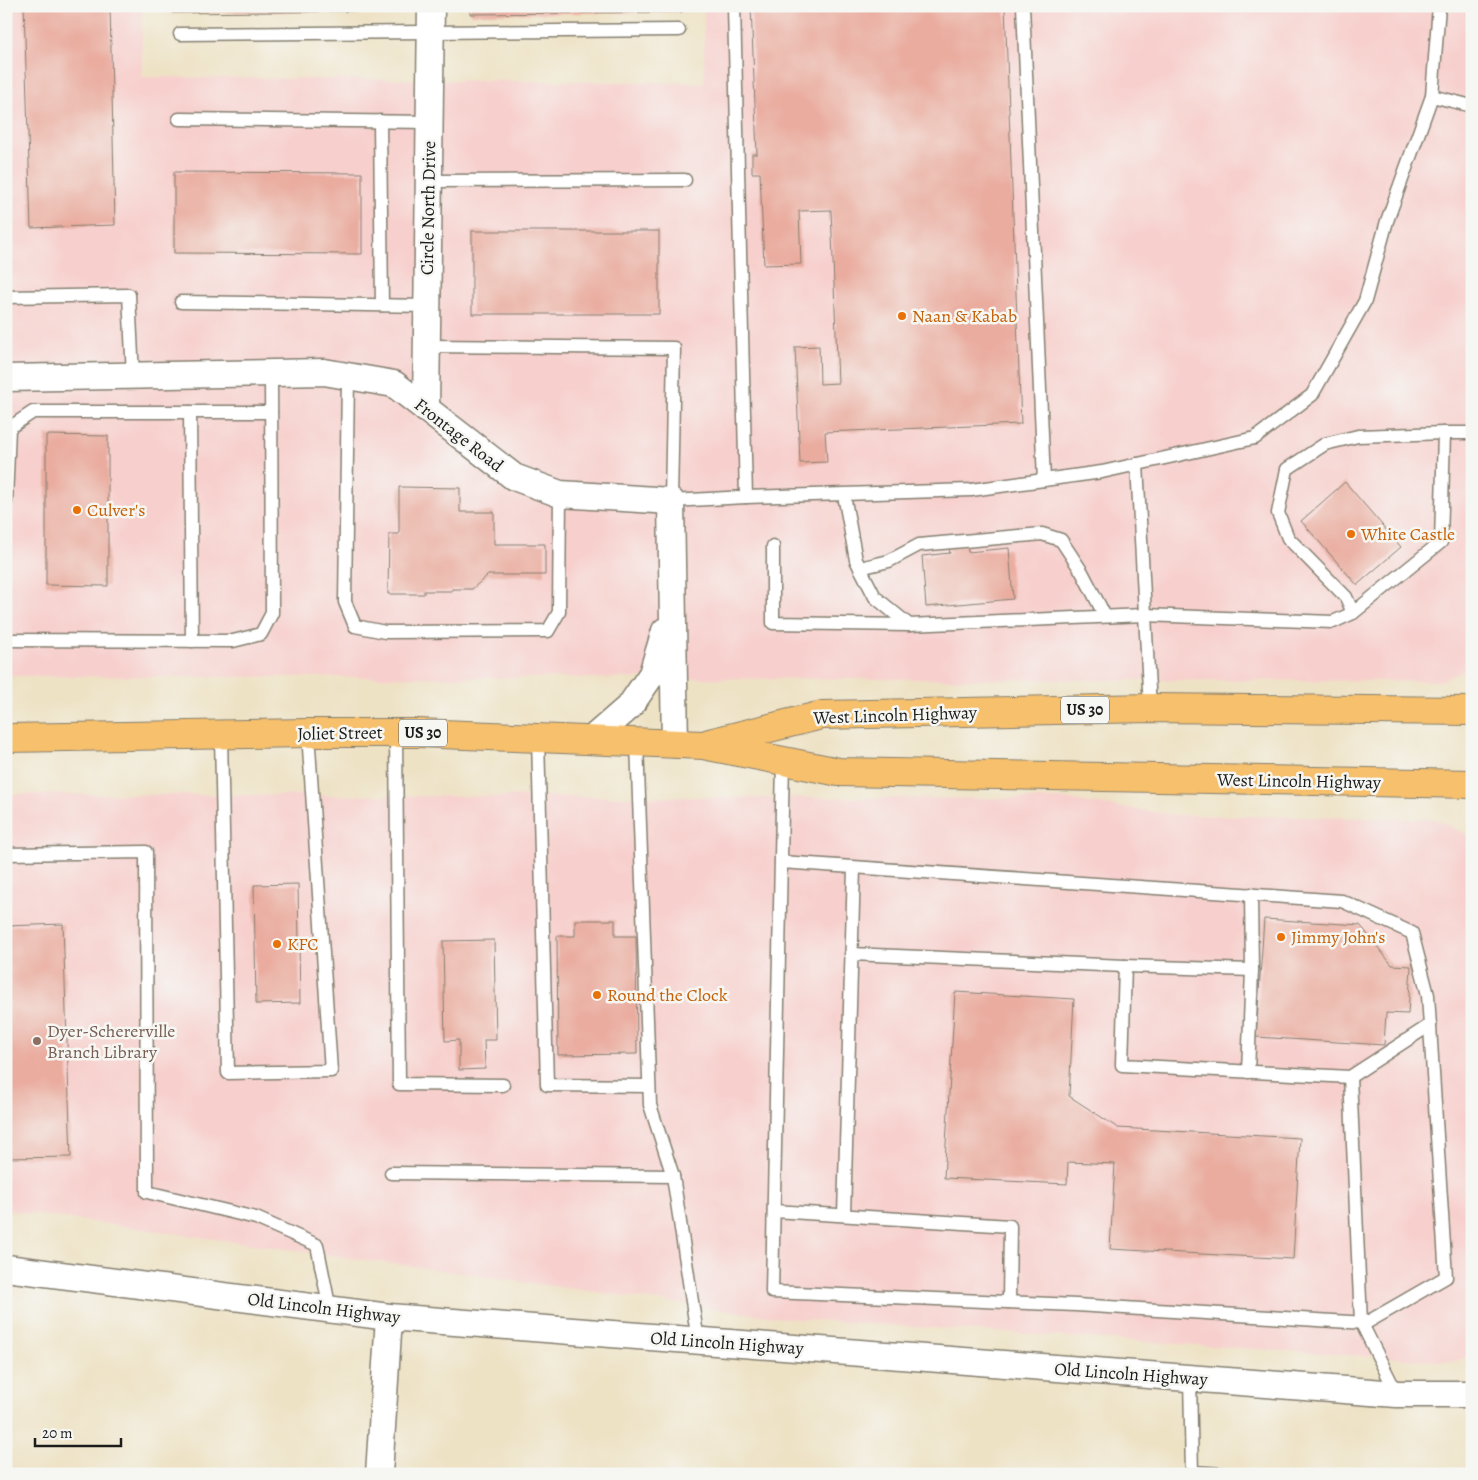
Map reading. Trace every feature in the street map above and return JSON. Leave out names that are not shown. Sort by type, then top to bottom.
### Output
[{"type":"main road","name":"West Lincoln Highway","points":[[703,745],[822,715],[1150,708],[1472,711]]},
{"type":"main road","name":"Joliet Street","points":[[6,738],[396,732],[703,745]]},
{"type":"main road","name":"West Lincoln Highway","points":[[703,745],[839,772],[1472,784]]},
{"type":"street","name":"Circle North Drive","points":[[426,409],[430,6]]},
{"type":"street","name":"Frontage Road","points":[[6,378],[324,372],[394,384],[514,477],[560,494],[671,501]]},
{"type":"street","points":[[671,501],[675,744]]},
{"type":"street","points":[[590,740],[630,706],[652,674],[672,607]]},
{"type":"street","name":"Old Lincoln Highway","points":[[6,1268],[389,1317],[1465,1398]]},
{"type":"street","points":[[379,1474],[389,1317]]},
{"type":"lane","points":[[734,6],[746,497]]},
{"type":"lane","points":[[1023,6],[1044,480]]},
{"type":"lane","points":[[426,346],[674,348],[671,501],[971,490],[1102,472],[1255,438],[1312,395],[1365,301],[1387,222],[1432,96],[1439,6]]},
{"type":"lane","points":[[180,34],[679,30]]},
{"type":"lane","points":[[1432,96],[1472,106]]},
{"type":"lane","points":[[180,119],[429,122]]},
{"type":"lane","points":[[380,121],[382,305]]},
{"type":"lane","points":[[428,181],[685,180]]},
{"type":"lane","points":[[6,297],[130,295],[134,376]]},
{"type":"lane","points":[[181,302],[427,306]]},
{"type":"lane","points":[[6,640],[233,641],[261,634],[272,613],[271,374]]},
{"type":"lane","points":[[348,376],[345,602],[355,626],[385,632],[548,631],[559,612],[560,494]]},
{"type":"lane","points":[[6,501],[9,428],[33,412],[271,412]]},
{"type":"lane","points":[[190,412],[192,641]]},
{"type":"lane","points":[[773,546],[773,623],[908,625],[1144,615],[1333,622],[1353,613],[1441,542],[1444,433]]},
{"type":"lane","points":[[1353,613],[1346,597],[1288,538],[1278,514],[1287,468],[1325,444],[1358,436],[1472,433]]},
{"type":"lane","points":[[1137,464],[1150,708]]},
{"type":"lane","points":[[844,495],[856,560],[876,597],[908,625]]},
{"type":"lane","points":[[860,568],[889,561],[919,545],[1042,534],[1061,540],[1082,572],[1105,616]]},
{"type":"lane","points":[[396,732],[399,1084],[503,1085]]},
{"type":"lane","points":[[221,735],[228,1073],[331,1071],[308,733]]},
{"type":"lane","points":[[538,738],[547,1085],[650,1086]]},
{"type":"lane","points":[[637,742],[650,1105],[673,1176],[698,1341]]},
{"type":"lane","points":[[781,862],[1342,901],[1412,933],[1428,995],[1446,1277],[1366,1323],[1009,1302],[772,1292],[783,760]]},
{"type":"lane","points":[[6,854],[146,852],[147,1192],[256,1218],[317,1245],[330,1310]]},
{"type":"lane","points":[[844,1215],[854,868]]},
{"type":"lane","points":[[1248,1072],[1252,970],[1251,894]]},
{"type":"lane","points":[[851,954],[1252,970]]},
{"type":"lane","points":[[1125,966],[1122,1065],[1350,1077],[1430,1025]]},
{"type":"lane","points":[[1350,1077],[1361,1322],[1397,1394]]},
{"type":"lane","points":[[391,1174],[673,1176]]},
{"type":"lane","points":[[774,1211],[1010,1226],[1009,1302]]},
{"type":"lane","points":[[1190,1378],[1192,1473],[1223,1474]]},
{"type":"shaded area","points":[[6,6],[142,6],[142,77],[704,83],[704,6],[1472,6],[1472,666],[1441,681],[6,676]]},
{"type":"shaded area","points":[[6,794],[1064,799],[1176,815],[1435,819],[1472,837],[1472,1354],[1453,1362],[782,1318],[6,1210]]},
{"type":"building","points":[[24,6],[110,6],[115,225],[31,228]]},
{"type":"building","points":[[172,6],[385,6],[385,11],[172,13]]},
{"type":"building","points":[[470,6],[682,6],[682,12],[470,14]]},
{"type":"building","points":[[751,6],[1005,6],[1021,424],[825,432],[827,462],[800,463],[795,347],[819,346],[820,384],[838,383],[831,210],[799,211],[801,264],[764,265],[760,173],[752,173],[752,154],[757,154]]},
{"type":"building","points":[[174,172],[362,173],[362,254],[174,253]]},
{"type":"building","points":[[472,231],[659,231],[659,314],[472,314]]},
{"type":"building","name":"Culver's","points":[[46,435],[108,436],[108,586],[46,585]]},
{"type":"building","name":"White Castle","points":[[1345,482],[1401,547],[1357,585],[1301,521]]},
{"type":"building","points":[[399,487],[460,488],[460,512],[494,512],[494,544],[545,544],[545,575],[488,575],[472,589],[424,591],[424,594],[388,594],[389,534],[399,534]]},
{"type":"building","points":[[967,545],[968,552],[1009,548],[1013,599],[926,607],[922,556],[950,553],[949,547]]},
{"type":"building","name":"KFC","points":[[298,884],[300,1003],[256,1004],[254,885]]},
{"type":"building","points":[[1264,919],[1360,925],[1392,965],[1411,966],[1408,1014],[1386,1013],[1384,1045],[1256,1037]]},
{"type":"building","name":"Round the Clock","points":[[575,920],[615,920],[615,936],[636,936],[637,1054],[558,1055],[557,936],[575,936]]},
{"type":"building","name":"Dyer-Schererville Branch Library","points":[[63,924],[71,1157],[6,1158],[6,926]]},
{"type":"building","points":[[494,940],[496,1040],[484,1040],[485,1069],[459,1070],[459,1040],[445,1041],[443,941]]},
{"type":"building","points":[[955,992],[1074,999],[1069,1096],[1118,1128],[1300,1138],[1293,1259],[1110,1249],[1115,1164],[1068,1162],[1067,1184],[944,1178]]},
{"type":"place","name":"Naan & Kabab","points":[[902,316]]},
{"type":"place","name":"Culver's","points":[[77,510]]},
{"type":"place","name":"White Castle","points":[[1351,534]]},
{"type":"place","name":"Jimmy John's","points":[[1281,937]]},
{"type":"place","name":"KFC","points":[[277,944]]},
{"type":"place","name":"Round the Clock","points":[[597,995]]},
{"type":"place","name":"Dyer-Schererville Branch Library","points":[[37,1041]]}]
